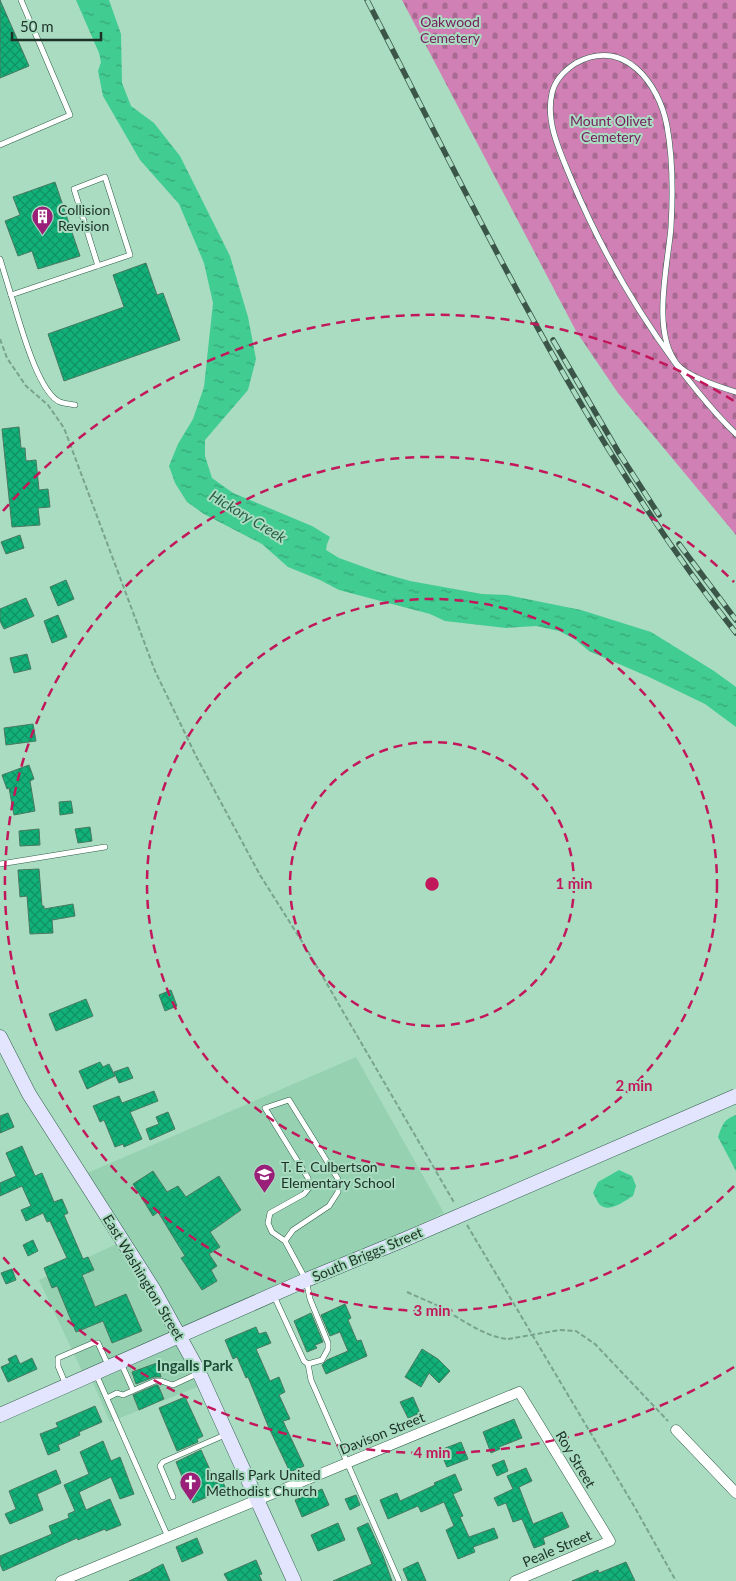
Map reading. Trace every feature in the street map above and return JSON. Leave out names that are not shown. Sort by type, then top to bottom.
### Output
[{"type":"street","name":"East Washington Street","points":[[0,1037],[29,1094],[149,1282],[181,1336],[200,1373],[294,1581]]},
{"type":"street","name":"South Briggs Street","points":[[0,1415],[306,1280],[736,1096]]},
{"type":"street","name":"Davison Street","points":[[61,1581],[519,1392]]},
{"type":"street","name":"Roy Street","points":[[519,1392],[610,1541]]},
{"type":"street","points":[[676,1430],[736,1493]]},
{"type":"street","name":"Peale Street","points":[[515,1581],[610,1541]]},
{"type":"lane","points":[[0,145],[70,115],[21,0]]},
{"type":"lane","points":[[736,392],[697,378],[677,365],[665,338],[663,300],[671,227],[672,165],[666,117],[661,101],[654,88],[635,67],[625,60],[599,55],[575,64],[557,80],[550,101],[553,129],[558,147],[578,195],[617,273],[654,334],[677,365],[707,404],[736,434]]},
{"type":"lane","points":[[11,294],[130,256],[105,178],[74,189],[98,266]]},
{"type":"lane","points":[[0,259],[36,370],[44,387],[59,402],[75,405]]},
{"type":"lane","points":[[0,864],[105,847]]},
{"type":"lane","points":[[285,1241],[293,1230],[329,1206],[338,1192],[338,1179],[289,1100],[265,1108],[308,1178],[309,1188],[304,1194],[270,1213],[268,1223],[272,1232],[285,1241],[306,1280],[310,1299],[328,1343],[328,1348],[322,1360],[308,1364]]},
{"type":"lane","points":[[273,1295],[304,1361],[308,1364],[311,1380],[399,1581]]},
{"type":"lane","points":[[66,1386],[58,1366],[58,1358],[93,1343],[98,1343],[133,1390]]},
{"type":"lane","points":[[96,1373],[168,1537]]},
{"type":"lane","points":[[107,1398],[117,1393],[123,1395],[156,1381],[173,1385],[200,1373]]},
{"type":"lane","points":[[174,1497],[160,1466],[163,1462],[228,1434]]},
{"type":"path","points":[[0,339],[7,358],[26,386],[48,405],[64,428],[155,671],[196,756],[260,876],[306,948],[458,1209]]},
{"type":"path","points":[[468,1225],[634,1506],[676,1581]]},
{"type":"path","points":[[407,1292],[499,1338],[508,1339],[560,1330],[576,1331],[595,1344],[676,1430]]},
{"type":"shaded area","name":"T. E. Culbertson Elementary School","points":[[356,1057],[444,1213],[183,1332],[207,1383],[110,1422],[88,1371],[83,1373],[39,1280],[125,1240],[85,1174]]},
{"type":"green space","name":"Mount Olivet Cemetery","points":[[402,0],[736,0],[736,535],[618,393],[576,331]]},
{"type":"water","name":"Hickory Creek","points":[[76,0],[109,0],[121,34],[122,83],[131,106],[154,123],[180,156],[230,256],[248,317],[256,359],[248,390],[205,440],[205,456],[212,478],[233,493],[312,526],[330,537],[326,550],[339,558],[375,571],[410,581],[482,594],[507,595],[581,610],[651,632],[736,687],[736,727],[705,704],[589,651],[576,640],[559,631],[536,626],[506,628],[445,621],[430,614],[339,590],[288,567],[262,544],[204,514],[187,502],[175,483],[169,466],[178,444],[193,419],[204,387],[213,303],[204,263],[179,204],[140,160],[103,96],[98,71],[101,62],[99,53]]},
{"type":"water","points":[[736,1115],[736,1171],[718,1137],[724,1123]]},
{"type":"water","points":[[619,1170],[632,1176],[636,1186],[633,1196],[616,1206],[603,1207],[599,1204],[593,1193],[598,1182]]},
{"type":"building","points":[[0,0],[29,66],[0,78]]},
{"type":"building","name":"Collision Revision","points":[[55,182],[80,256],[38,269],[32,251],[18,256],[5,221],[20,215],[13,197]]},
{"type":"building","points":[[146,263],[157,295],[163,293],[180,340],[64,381],[48,334],[124,307],[113,275]]},
{"type":"building","points":[[19,427],[21,448],[25,448],[26,461],[36,460],[39,490],[48,489],[50,507],[38,508],[40,525],[12,527],[2,429]]},
{"type":"building","points":[[20,535],[24,548],[6,554],[1,542]]},
{"type":"building","points":[[66,580],[74,599],[58,606],[50,587]]},
{"type":"building","points":[[26,598],[34,616],[4,629],[0,621],[0,609]]},
{"type":"building","points":[[58,615],[67,637],[52,643],[44,621]]},
{"type":"building","points":[[27,654],[31,669],[14,673],[10,658]]},
{"type":"building","points":[[33,724],[36,741],[6,745],[4,728]]},
{"type":"building","points":[[29,765],[34,779],[30,781],[35,811],[14,815],[9,788],[7,789],[2,775]]},
{"type":"building","points":[[71,801],[73,813],[60,815],[59,802]]},
{"type":"building","points":[[90,827],[92,841],[78,843],[75,829]]},
{"type":"building","points":[[39,829],[40,845],[20,846],[19,831]]},
{"type":"building","points":[[39,869],[42,906],[44,906],[44,909],[73,904],[75,916],[52,920],[53,933],[30,934],[27,896],[20,897],[18,870]]},
{"type":"building","points":[[171,990],[177,1006],[165,1011],[159,995]]},
{"type":"building","points":[[86,999],[93,1016],[56,1031],[49,1014]]},
{"type":"building","points":[[100,1062],[103,1067],[109,1064],[115,1076],[87,1089],[79,1071]]},
{"type":"building","points":[[128,1067],[133,1078],[119,1083],[114,1072]]},
{"type":"building","points":[[154,1091],[158,1101],[130,1112],[142,1139],[124,1147],[123,1144],[115,1147],[104,1120],[100,1122],[93,1106],[119,1096],[122,1103]]},
{"type":"building","points":[[168,1112],[175,1129],[150,1140],[146,1129],[159,1124],[156,1117]]},
{"type":"building","points":[[8,1113],[14,1127],[0,1133],[0,1116]]},
{"type":"building","points":[[22,1146],[35,1176],[42,1173],[54,1202],[62,1199],[68,1213],[64,1215],[83,1259],[88,1257],[94,1270],[82,1275],[95,1307],[126,1294],[142,1331],[112,1343],[103,1321],[76,1332],[57,1286],[52,1288],[44,1268],[67,1258],[50,1221],[47,1222],[43,1213],[26,1221],[21,1210],[31,1206],[22,1186],[0,1196],[0,1183],[16,1176],[6,1153]]},
{"type":"building","points":[[153,1171],[167,1192],[178,1186],[186,1197],[219,1176],[241,1210],[210,1232],[220,1247],[209,1254],[217,1266],[211,1270],[217,1281],[202,1290],[181,1258],[185,1256],[158,1212],[153,1216],[133,1184]]},
{"type":"building","points":[[33,1240],[38,1251],[28,1256],[23,1245]]},
{"type":"building","points":[[12,1269],[16,1280],[6,1284],[1,1273]]},
{"type":"building","points":[[345,1304],[351,1318],[348,1320],[357,1341],[361,1340],[367,1356],[326,1374],[322,1365],[327,1360],[348,1351],[340,1332],[330,1336],[321,1315]]},
{"type":"building","points":[[311,1313],[323,1342],[315,1345],[317,1348],[307,1352],[294,1321]]},
{"type":"building","points":[[256,1327],[259,1334],[266,1332],[271,1343],[256,1349],[270,1381],[279,1377],[285,1392],[279,1395],[290,1419],[283,1421],[304,1466],[290,1472],[248,1377],[246,1378],[237,1357],[233,1359],[225,1340]]},
{"type":"building","points":[[422,1349],[438,1359],[450,1371],[439,1383],[429,1373],[421,1387],[405,1377]]},
{"type":"building","points":[[16,1355],[20,1364],[32,1358],[37,1369],[8,1382],[1,1367],[10,1363],[8,1359]]},
{"type":"building","points":[[157,1363],[161,1377],[154,1377],[136,1384],[132,1372]]},
{"type":"building","points":[[158,1385],[164,1399],[139,1410],[133,1395]]},
{"type":"building","points":[[185,1397],[203,1436],[197,1439],[198,1442],[177,1451],[159,1408]]},
{"type":"building","points":[[413,1397],[420,1413],[408,1418],[400,1402]]},
{"type":"building","points":[[95,1406],[102,1422],[79,1432],[80,1435],[58,1445],[60,1450],[48,1455],[40,1434],[58,1427],[56,1423]]},
{"type":"building","points":[[514,1419],[522,1438],[499,1447],[500,1449],[491,1453],[483,1432]]},
{"type":"building","points":[[103,1441],[111,1461],[120,1457],[134,1494],[120,1499],[111,1477],[79,1492],[86,1510],[110,1499],[121,1525],[78,1540],[77,1538],[3,1571],[0,1564],[0,1556],[52,1534],[49,1526],[69,1518],[68,1514],[75,1511],[64,1485],[89,1474],[80,1452]]},
{"type":"building","points":[[461,1442],[468,1459],[447,1467],[443,1458],[446,1457],[443,1449]]},
{"type":"building","points":[[201,1450],[216,1483],[222,1480],[226,1489],[193,1503],[176,1462]]},
{"type":"building","points":[[504,1460],[508,1471],[497,1476],[492,1465]]},
{"type":"building","points":[[526,1468],[532,1481],[519,1487],[533,1524],[562,1512],[569,1527],[543,1538],[545,1544],[534,1548],[522,1519],[513,1522],[506,1503],[498,1506],[494,1498],[513,1489],[507,1476]]},
{"type":"building","points":[[56,1470],[61,1483],[37,1494],[43,1510],[10,1524],[5,1514],[16,1509],[9,1491]]},
{"type":"building","points":[[455,1474],[462,1490],[453,1494],[463,1516],[460,1517],[469,1537],[494,1528],[498,1538],[473,1547],[475,1552],[458,1559],[446,1530],[454,1526],[444,1502],[421,1512],[418,1506],[388,1519],[380,1500],[397,1493],[400,1501]]},
{"type":"building","points":[[322,1489],[329,1505],[302,1517],[295,1500]]},
{"type":"building","points":[[356,1495],[360,1505],[350,1510],[345,1499]]},
{"type":"building","points":[[338,1523],[345,1540],[318,1551],[311,1535]]},
{"type":"building","points":[[368,1523],[392,1581],[333,1581],[372,1564],[357,1528]]},
{"type":"building","points":[[197,1538],[203,1553],[182,1562],[176,1547]]},
{"type":"building","points":[[256,1560],[262,1574],[259,1575],[262,1581],[228,1581],[224,1574]]},
{"type":"building","points":[[418,1562],[426,1581],[408,1581],[403,1569]]},
{"type":"building","points":[[626,1562],[635,1581],[572,1581],[598,1570],[599,1573]]},
{"type":"building","points":[[163,1564],[170,1581],[129,1581],[151,1571]]},
{"type":"railway","points":[[367,0],[493,245],[536,326],[582,406],[630,484],[681,560],[736,633]]},
{"type":"railway","points":[[553,340],[619,453],[659,515]]},
{"type":"railway","points":[[679,544],[736,620]]},
{"type":"place","name":"Collision Revision","points":[[42,236]]},
{"type":"place","name":"T. E. Culbertson Elementary School","points":[[265,1193]]},
{"type":"place","name":"Ingalls Park United Methodist Church","points":[[190,1501]]},
{"type":"district","name":"Ingalls Park","points":[[195,1365]]},
{"type":"park label","name":"Oakwood Cemetery","points":[[450,30]]}]
